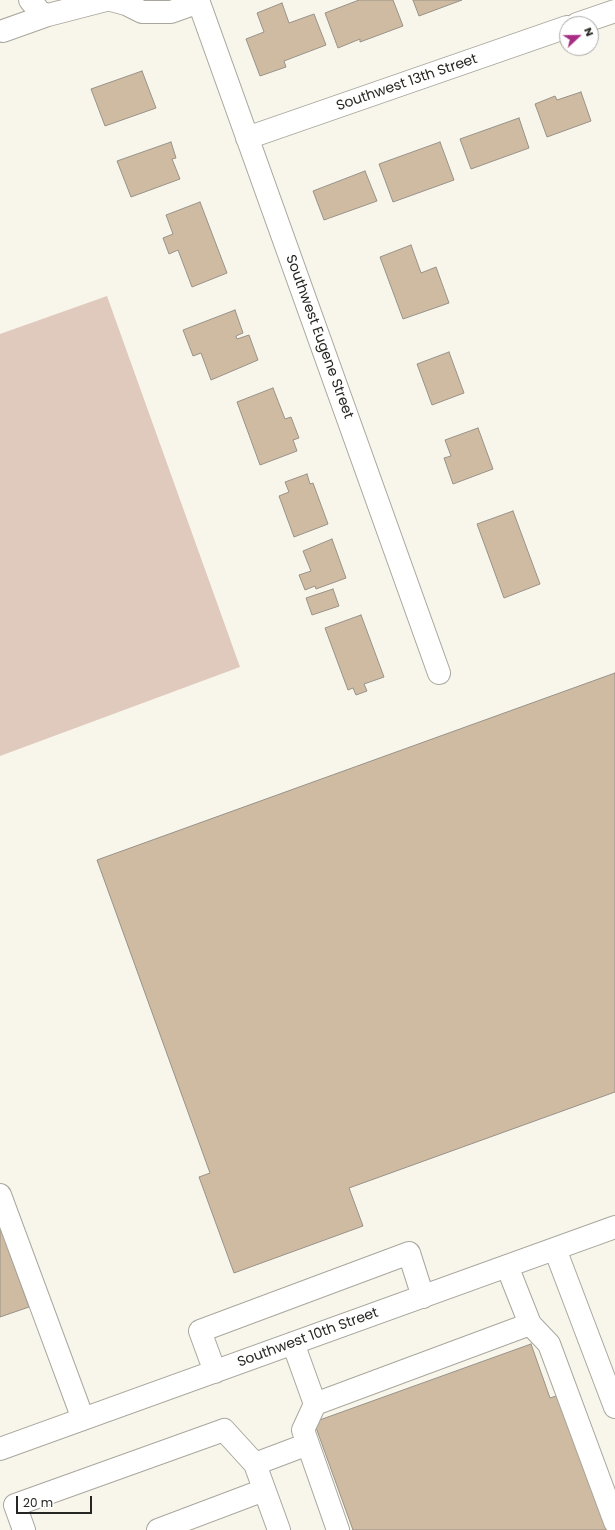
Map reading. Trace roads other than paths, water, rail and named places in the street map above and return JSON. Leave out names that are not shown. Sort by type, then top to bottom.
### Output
[{"type":"street","points":[[30,0],[40,12],[48,15]]},
{"type":"street","points":[[3,31],[48,15],[106,0]]},
{"type":"street","points":[[111,0],[126,4],[142,12],[171,12],[199,1]]},
{"type":"street","name":"Southwest Eugene Street","points":[[199,1],[439,673]]},
{"type":"street","points":[[599,16],[615,11]]},
{"type":"street","name":"Southwest 13th Street","points":[[248,138],[559,30]]},
{"type":"street","points":[[0,1195],[83,1419]]},
{"type":"street","name":"Southwest 10th Street","points":[[0,1448],[615,1227]]},
{"type":"street","points":[[555,1249],[615,1407]]},
{"type":"street","points":[[215,1372],[200,1331],[409,1253],[423,1297]]},
{"type":"street","points":[[507,1266],[530,1324],[549,1344],[615,1522]]},
{"type":"street","points":[[338,1530],[303,1430],[316,1404],[530,1324]]},
{"type":"street","points":[[293,1343],[316,1404]]},
{"type":"street","points":[[24,1530],[15,1505],[224,1430],[255,1464],[279,1530]]},
{"type":"street","points":[[255,1464],[308,1444]]},
{"type":"street","points":[[158,1530],[264,1490]]}]
